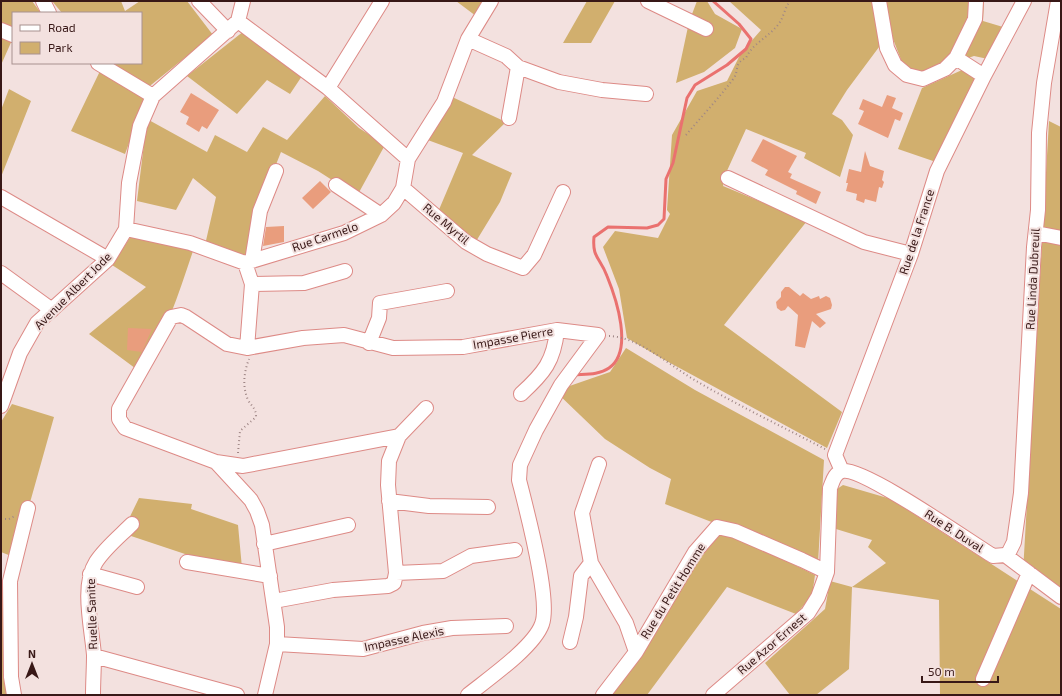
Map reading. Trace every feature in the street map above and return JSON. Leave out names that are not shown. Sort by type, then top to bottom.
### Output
[{"type":"street","points":[[43,1],[48,12]]},
{"type":"street","points":[[199,1],[228,31]]},
{"type":"street","points":[[243,1],[238,21],[328,88],[408,159]]},
{"type":"street","points":[[328,88],[382,1]]},
{"type":"street","name":"Rue Carmelo","points":[[249,262],[344,233],[382,215],[394,203],[403,188],[408,159],[444,102],[468,39],[491,1]]},
{"type":"street","points":[[648,1],[706,29]]},
{"type":"street","points":[[879,1],[887,48],[895,65],[907,75],[923,79],[945,69],[956,58],[975,19],[976,1]]},
{"type":"street","name":"Rue de la France","points":[[835,455],[911,254],[937,171],[984,76],[1024,1]]},
{"type":"street","name":"Rue Linda Dubreuil","points":[[1005,555],[1009,552],[1014,542],[1020,493],[1036,234],[1039,133],[1044,83],[1058,1]]},
{"type":"street","name":"Avenue Albert Jode","points":[[1,406],[20,353],[37,323],[108,259],[126,229],[129,183],[140,126],[153,96],[238,21]]},
{"type":"street","points":[[1,30],[12,35]]},
{"type":"street","points":[[468,39],[506,56],[518,67],[560,82],[602,90],[646,94]]},
{"type":"street","points":[[956,58],[984,76]]},
{"type":"street","points":[[100,64],[153,96]]},
{"type":"street","points":[[509,118],[518,67]]},
{"type":"street","points":[[276,171],[260,211],[249,262],[252,284],[251,347],[238,347],[227,344],[181,315],[170,317],[119,409],[118,419],[125,428],[222,462],[243,466],[399,436]]},
{"type":"street","points":[[728,178],[864,242],[911,254]]},
{"type":"street","points":[[336,185],[382,215]]},
{"type":"street","name":"Rue Myrtil","points":[[403,188],[466,242],[487,254],[523,268],[534,256],[563,192]]},
{"type":"street","points":[[1,196],[108,259]]},
{"type":"street","points":[[126,229],[190,243],[249,262]]},
{"type":"street","points":[[1036,234],[1061,238]]},
{"type":"street","points":[[252,284],[304,283],[345,271]]},
{"type":"street","points":[[1,273],[52,310]]},
{"type":"street","points":[[369,343],[379,318],[380,303],[447,291]]},
{"type":"street","points":[[521,394],[542,374],[546,367],[553,354],[557,330]]},
{"type":"street","name":"Impasse Pierre","points":[[251,347],[303,338],[344,335],[392,348],[463,347],[557,330],[598,335]]},
{"type":"street","points":[[468,695],[525,648],[543,623],[542,591],[519,480],[520,465],[536,430],[561,384],[598,335]]},
{"type":"street","points":[[274,601],[333,590],[388,586],[394,582],[396,573],[389,502],[389,461],[399,436],[426,408]]},
{"type":"street","points":[[835,455],[842,471]]},
{"type":"street","points":[[222,462],[232,478],[254,506],[262,525],[274,601],[277,644],[265,695]]},
{"type":"street","points":[[598,464],[582,513],[591,563],[626,624],[636,652]]},
{"type":"street","name":"Rue B. Duval","points":[[842,471],[851,471],[861,475],[907,501],[992,556],[1005,555],[1061,597]]},
{"type":"street","name":"Rue Azor Ernest","points":[[714,695],[808,613],[818,597],[827,572],[830,488],[835,476],[842,471]]},
{"type":"street","points":[[389,502],[429,506],[488,507]]},
{"type":"street","points":[[14,695],[11,677],[10,581],[28,508]]},
{"type":"street","name":"Ruelle Sanite","points":[[93,695],[94,656],[89,605],[90,574],[95,562],[132,524]]},
{"type":"street","points":[[264,544],[348,525]]},
{"type":"street","name":"Rue du Petit Homme","points":[[603,695],[636,652],[695,552],[717,527],[734,531],[827,572]]},
{"type":"street","points":[[396,573],[443,571],[471,556],[515,550]]},
{"type":"street","points":[[187,562],[270,576]]},
{"type":"street","points":[[570,642],[576,617],[581,576],[591,563]]},
{"type":"street","points":[[983,679],[1029,573]]},
{"type":"street","points":[[90,574],[137,587]]},
{"type":"street","name":"Impasse Alexis","points":[[277,644],[363,649],[400,638],[452,628],[506,626]]},
{"type":"street","points":[[94,656],[238,695]]},
{"type":"path","points":[[686,135],[707,112],[712,103],[735,76],[736,67],[746,58],[751,48],[764,40],[777,26],[783,18],[784,8],[790,1]]},
{"type":"path","points":[[598,335],[621,336],[641,346],[698,382],[835,455]]},
{"type":"path","points":[[222,462],[239,452],[240,431],[256,417],[256,409],[248,399],[244,383],[244,372],[251,347]]},
{"type":"green space","points":[[1,1],[32,1],[40,12],[12,12],[12,40],[1,65]]},
{"type":"green space","points":[[52,1],[121,1],[125,11],[140,1],[187,1],[213,35],[146,89],[114,64],[142,64],[142,12],[61,12]]},
{"type":"green space","points":[[456,1],[486,1],[476,16]]},
{"type":"green space","points":[[587,1],[615,1],[591,43],[563,43]]},
{"type":"green space","points":[[697,1],[707,1],[715,14],[742,29],[735,48],[704,72],[676,83],[689,22]]},
{"type":"green space","points":[[729,1],[879,1],[882,43],[847,90],[832,114],[842,120],[853,135],[840,177],[804,158],[806,153],[746,129],[726,173],[723,186],[807,221],[724,325],[842,412],[827,448],[627,338],[619,289],[603,247],[615,231],[658,238],[670,214],[667,210],[672,135],[697,91],[727,81],[741,53],[761,30]]},
{"type":"green space","points":[[886,1],[984,1],[983,21],[1003,27],[988,59],[974,56],[959,61],[923,80],[907,75],[893,39]]},
{"type":"green space","points":[[244,31],[302,76],[290,94],[267,80],[237,114],[187,76]]},
{"type":"green space","points":[[962,70],[976,78],[936,162],[898,149],[922,88]]},
{"type":"green space","points":[[100,71],[146,97],[125,154],[71,131]]},
{"type":"green space","points":[[9,89],[31,101],[1,177],[1,110]]},
{"type":"green space","points":[[325,96],[359,128],[385,145],[357,196],[318,171],[281,152],[257,212],[248,260],[205,245],[216,197],[193,178],[176,210],[137,201],[147,119],[207,152],[215,135],[247,152],[263,127],[287,140]]},
{"type":"green space","points":[[450,96],[506,122],[472,155],[512,173],[500,202],[475,243],[438,212],[463,153],[425,139]]},
{"type":"green space","points":[[1049,121],[1061,127],[1061,597],[1023,572]]},
{"type":"green space","points":[[131,236],[193,251],[165,329],[143,374],[89,334],[146,287],[112,265]]},
{"type":"green space","points":[[626,348],[695,390],[824,460],[818,563],[665,504],[671,479],[650,468],[605,439],[555,391],[610,372]]},
{"type":"green space","points":[[12,404],[54,417],[31,499],[11,556],[1,552],[1,422]]},
{"type":"green space","points":[[843,485],[891,499],[1061,609],[1061,695],[940,695],[939,600],[852,587],[886,563],[868,547],[872,540],[836,529],[837,489]]},
{"type":"green space","points":[[139,498],[192,504],[191,509],[238,525],[242,568],[227,568],[122,533]]},
{"type":"green space","points":[[730,533],[815,575],[812,596],[796,614],[727,587],[647,695],[608,695],[716,536]]},
{"type":"green space","points":[[1,581],[8,582],[9,695],[1,695]]},
{"type":"green space","points":[[830,581],[852,587],[849,669],[816,695],[790,695],[765,663],[825,609]]},
{"type":"building","points":[[191,93],[219,110],[207,129],[202,126],[199,132],[186,124],[189,117],[180,112]]},
{"type":"building","points":[[887,95],[896,98],[892,108],[903,113],[900,121],[895,119],[888,138],[858,124],[864,111],[859,109],[863,99],[882,107]]},
{"type":"building","points":[[763,139],[797,156],[788,172],[792,174],[790,178],[821,192],[816,204],[796,194],[797,191],[765,175],[768,170],[751,161]]},
{"type":"building","points":[[865,151],[870,166],[884,171],[882,180],[884,182],[882,188],[879,187],[876,202],[865,199],[864,203],[856,200],[857,194],[846,191],[849,169],[861,172]]},
{"type":"building","points":[[320,181],[331,192],[313,209],[302,198]]},
{"type":"building","points":[[284,226],[284,242],[263,246],[266,227]]},
{"type":"building","points":[[785,287],[789,287],[800,296],[803,293],[811,299],[819,296],[820,299],[826,296],[830,298],[832,305],[831,309],[816,314],[826,323],[820,328],[812,321],[805,348],[795,346],[798,315],[788,306],[785,310],[781,311],[777,308],[776,302],[781,297],[781,292]]},
{"type":"building","points":[[128,328],[152,329],[142,352],[127,350]]},
{"type":"waterway","points":[[574,375],[592,374],[609,368],[616,360],[620,350],[622,337],[621,324],[615,297],[607,276],[595,254],[594,237],[608,227],[647,228],[658,225],[664,219],[666,179],[673,163],[687,98],[695,85],[727,65],[746,49],[751,39],[739,24],[713,1]]}]
